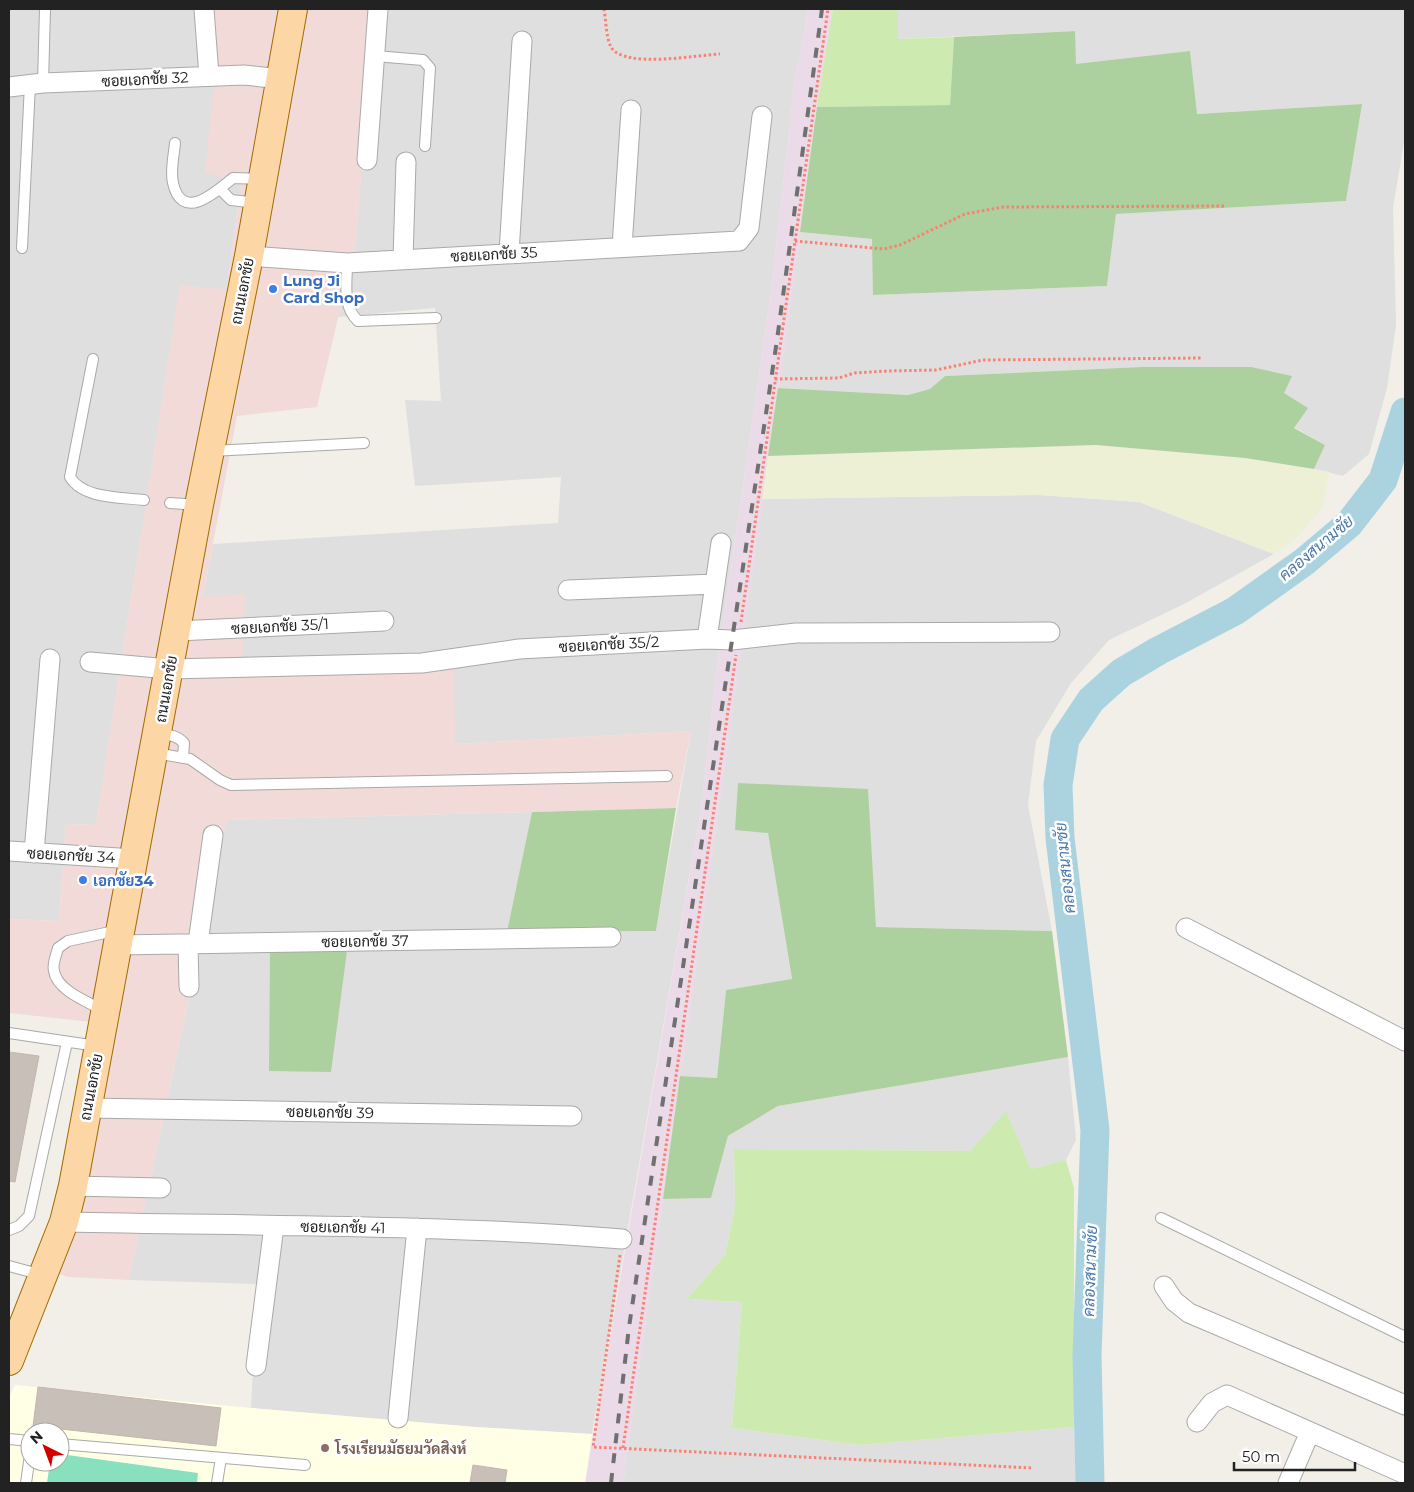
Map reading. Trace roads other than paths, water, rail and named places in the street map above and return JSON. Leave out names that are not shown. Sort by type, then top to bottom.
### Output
[{"type":"main road","name":"ถนนเอกชัย","points":[[9,1360],[64,1222],[73,1186],[156,743],[198,505],[249,256],[293,9]]},
{"type":"street","points":[[204,9],[209,76]]},
{"type":"street","points":[[367,160],[378,9]]},
{"type":"street","points":[[509,253],[522,41]]},
{"type":"street","name":"ซอยเอกชัย 32","points":[[9,86],[209,76],[244,75],[281,78]]},
{"type":"street","points":[[622,247],[631,110]]},
{"type":"street","name":"ซอยเอกชัย 35","points":[[249,256],[347,262],[738,241],[749,228],[762,116]]},
{"type":"street","points":[[403,259],[406,162]]},
{"type":"street","points":[[707,639],[722,544]]},
{"type":"street","points":[[568,590],[716,584]]},
{"type":"street","name":"ซอยเอกชัย 35/1","points":[[176,630],[384,622]]},
{"type":"street","name":"ซอยเอกชัย 35/2","points":[[90,662],[169,669],[422,663],[519,649],[738,639],[796,633],[1050,632]]},
{"type":"street","points":[[34,852],[50,659]]},
{"type":"street","points":[[189,987],[193,944],[213,836]]},
{"type":"street","name":"ซอยเอกชัย 34","points":[[9,851],[134,859]]},
{"type":"street","points":[[1186,928],[1405,1041]]},
{"type":"street","name":"ซอยเอกชัย 37","points":[[120,938],[193,944],[611,937]]},
{"type":"street","name":"ซอยเอกชัย 39","points":[[87,1108],[572,1116]]},
{"type":"street","points":[[73,1186],[161,1188]]},
{"type":"street","name":"ซอยเอกชัย 41","points":[[64,1222],[417,1228],[542,1233],[622,1240]]},
{"type":"street","points":[[256,1366],[274,1226]]},
{"type":"street","points":[[398,1418],[417,1228]]},
{"type":"street","points":[[1164,1286],[1174,1301],[1189,1313],[1405,1405]]},
{"type":"street","points":[[1197,1422],[1212,1403],[1227,1395],[1405,1475]]},
{"type":"street","points":[[1288,1483],[1310,1432]]},
{"type":"lane","points":[[22,248],[45,9]]},
{"type":"lane","points":[[375,56],[423,60],[430,68],[425,146]]},
{"type":"lane","points":[[175,143],[172,182],[178,194],[186,202],[197,203],[206,200],[233,178],[260,191]]},
{"type":"lane","points":[[220,189],[231,200],[260,191]]},
{"type":"lane","points":[[347,262],[346,301],[350,314],[358,321],[436,318]]},
{"type":"lane","points":[[93,359],[70,476],[76,486],[96,494],[144,500]]},
{"type":"lane","points":[[210,451],[364,443]]},
{"type":"lane","points":[[170,503],[198,505]]},
{"type":"lane","points":[[156,743],[175,736],[184,743],[183,758]]},
{"type":"lane","points":[[156,743],[183,758],[190,759],[220,780],[231,785],[667,776]]},
{"type":"lane","points":[[105,1012],[68,990],[56,980],[53,969],[58,948],[68,941],[120,938]]},
{"type":"lane","points":[[9,1033],[99,1047]]},
{"type":"lane","points":[[9,1230],[19,1226],[29,1216],[67,1042]]},
{"type":"lane","points":[[1161,1218],[1405,1337]]},
{"type":"lane","points":[[9,1266],[43,1275]]},
{"type":"lane","points":[[70,1445],[305,1465]]},
{"type":"lane","points":[[217,1483],[221,1458]]},
{"type":"lane","points":[[1404,1483],[1405,1475]]},
{"type":"waterway","name":"คลองสนามชัย","points":[[1090,1483],[1087,1356],[1095,1130],[1060,838],[1058,785],[1065,739],[1091,700],[1121,673],[1158,651],[1235,611],[1304,562],[1349,524],[1383,480],[1405,412]]},
{"type":"railway","points":[[611,1483],[629,1327],[777,340],[822,9]]},
{"type":"place","name":"Lung Ji Card Shop","points":[[273,289]]},
{"type":"place","name":"เอกชัย34","points":[[83,880]]},
{"type":"place","name":"โรงเรียนมัธยมวัดสิงห์","points":[[325,1448]]}]
